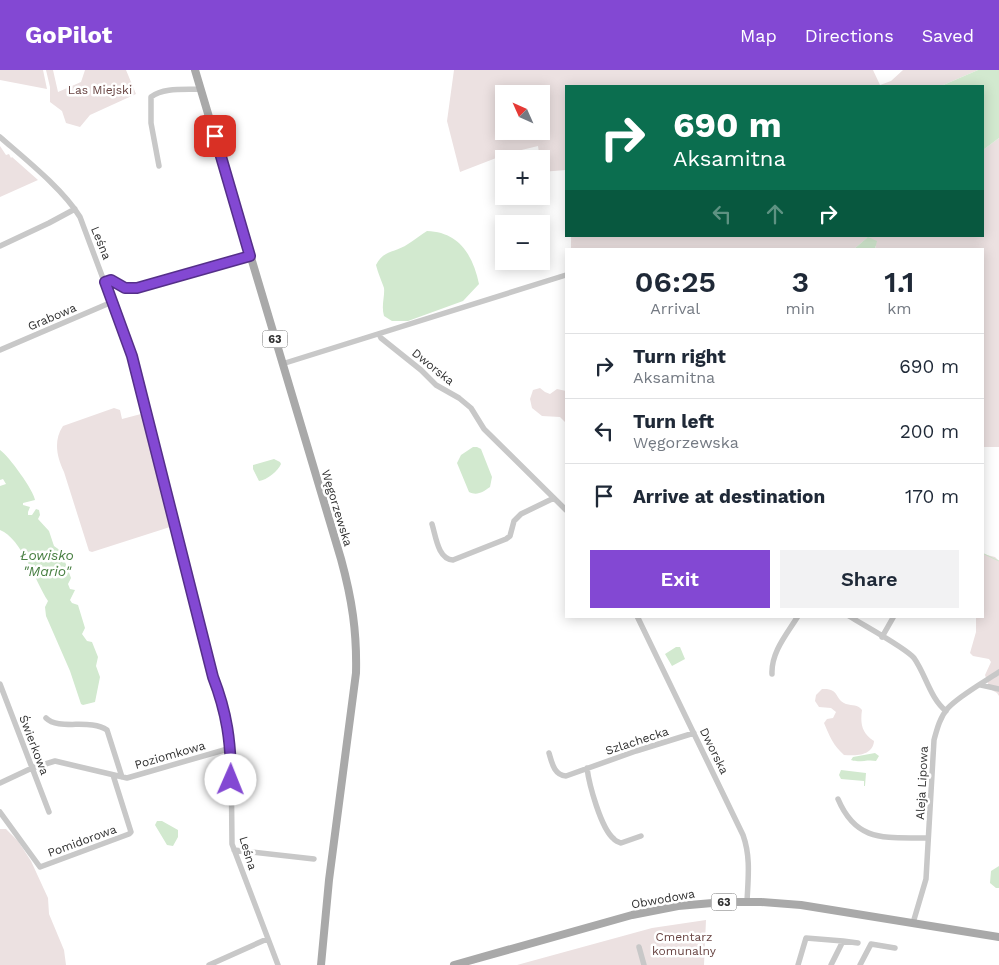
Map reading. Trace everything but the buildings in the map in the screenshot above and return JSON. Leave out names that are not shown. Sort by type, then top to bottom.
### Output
[{"type":"main road","name":"Węgorzewska","points":[[195,70],[348,583],[352,604],[356,634],[356,673],[329,880],[321,965]]},
{"type":"main road","name":"Obwodowa","points":[[454,965],[632,914],[693,904],[747,902],[801,905],[999,937]]},
{"type":"street","points":[[160,166],[153,139],[151,97],[172,90],[201,89]]},
{"type":"street","name":"Leśna","points":[[0,137],[60,193],[80,216],[136,372],[213,677],[225,712],[231,748],[231,835],[234,850],[278,965]]},
{"type":"street","points":[[0,246],[75,209]]},
{"type":"street","points":[[105,282],[111,280],[125,288],[137,288],[250,256]]},
{"type":"street","points":[[282,364],[565,275]]},
{"type":"street","name":"Grabowa","points":[[0,350],[112,302]]},
{"type":"street","name":"Dworska","points":[[379,334],[381,338],[436,384],[471,408],[484,429],[565,509]]},
{"type":"street","points":[[432,524],[441,554],[448,560],[453,560],[510,536],[514,521],[521,514],[554,498]]},
{"type":"street","name":"Dworska","points":[[638,618],[738,823],[747,847],[749,859],[747,902]]},
{"type":"street","points":[[772,674],[773,662],[778,648],[797,618]]},
{"type":"street","points":[[852,618],[914,658],[937,702],[946,711]]},
{"type":"street","points":[[882,637],[893,618]]},
{"type":"street","name":"Aleja Lipowa","points":[[914,923],[926,879],[934,740],[941,719],[954,703],[999,672]]},
{"type":"street","name":"Świerkowa","points":[[0,684],[49,812]]},
{"type":"street","points":[[981,685],[999,689]]},
{"type":"street","points":[[46,718],[53,723],[95,724],[107,730],[122,777]]},
{"type":"street","name":"Szlachecka","points":[[549,754],[558,774],[566,776],[694,733]]},
{"type":"street","name":"Poziomkowa","points":[[0,783],[51,761],[60,761],[122,777],[134,776],[231,748]]},
{"type":"street","points":[[587,768],[603,822],[613,839],[621,843],[641,836]]},
{"type":"street","name":"Pomidorowa","points":[[0,812],[40,867],[131,832],[113,775]]},
{"type":"street","points":[[838,799],[844,813],[860,830],[874,836],[928,838]]},
{"type":"street","points":[[234,850],[314,859]]},
{"type":"street","points":[[798,965],[806,938],[858,943]]},
{"type":"street","points":[[209,965],[267,939]]},
{"type":"street","points":[[831,965],[843,941]]},
{"type":"street","points":[[860,965],[871,944],[895,948]]},
{"type":"street","points":[[639,947],[644,965]]},
{"type":"green space","points":[[0,70],[43,70],[47,89],[0,80]]},
{"type":"green space","name":"Las Miejski","points":[[46,70],[53,70],[58,92],[81,82],[85,70],[126,70],[136,94],[90,115],[80,127],[66,123],[62,111],[50,102],[50,87]]},
{"type":"green space","points":[[454,70],[873,70],[880,85],[565,85],[565,170],[550,171],[550,150],[539,150],[538,146],[521,150],[495,150],[495,158],[460,172],[447,121]]},
{"type":"green space","points":[[903,70],[978,70],[943,85],[880,85],[891,81]]},
{"type":"green space","points":[[999,138],[999,447],[984,447],[984,248],[875,248],[876,246],[867,238],[855,248],[571,248],[571,237],[984,237],[984,149]]},
{"type":"green space","points":[[0,146],[6,155],[9,154],[11,158],[38,180],[0,197]]},
{"type":"green space","points":[[540,388],[550,394],[557,389],[565,391],[565,422],[560,417],[542,416],[532,408],[530,399],[533,390]]},
{"type":"green space","points":[[114,408],[120,410],[122,419],[141,414],[170,527],[92,552],[89,551],[59,461],[57,443],[63,426]]},
{"type":"green space","points":[[984,554],[995,557],[999,561],[999,696],[990,689],[985,675],[991,662],[989,659],[973,656],[970,653],[976,632],[976,618],[984,618]]},
{"type":"green space","points":[[822,689],[832,690],[842,702],[857,706],[862,710],[861,720],[863,728],[874,741],[870,750],[858,755],[844,755],[834,744],[824,723],[827,719],[833,718],[836,712],[831,708],[819,707],[815,701],[816,695]]},
{"type":"green space","points":[[0,829],[6,829],[18,841],[31,861],[48,898],[49,914],[64,950],[66,965],[0,965]]},
{"type":"green space","name":"Cmentarz komunalny","points":[[706,920],[704,965],[517,965],[652,928]]},
{"type":"water","points":[[978,70],[999,70],[999,138],[984,149],[984,85],[943,85]]},
{"type":"water","points":[[427,231],[438,232],[448,236],[463,247],[473,264],[479,284],[463,301],[408,321],[392,321],[384,316],[384,288],[376,265],[386,254],[403,247]]},
{"type":"water","points":[[868,237],[877,241],[875,248],[855,248]]},
{"type":"water","points":[[473,447],[481,449],[492,477],[490,487],[477,493],[469,492],[457,463],[461,455]]},
{"type":"water","name":"Łowisko \"Mario\"","points":[[0,450],[15,466],[34,496],[35,500],[23,503],[23,505],[30,507],[28,515],[32,515],[36,509],[39,510],[40,515],[38,519],[49,531],[54,546],[61,551],[71,578],[68,584],[70,589],[75,590],[70,600],[78,605],[85,628],[82,634],[87,641],[92,642],[98,657],[96,666],[100,677],[95,702],[81,704],[70,671],[46,616],[45,607],[48,601],[15,542],[0,530],[0,486],[6,484],[3,479],[0,480]]},
{"type":"water","points":[[274,459],[280,462],[280,467],[269,477],[259,481],[253,465]]},
{"type":"water","points":[[676,647],[680,647],[685,659],[672,666],[665,654]]},
{"type":"water","points":[[875,753],[879,756],[876,761],[851,760],[853,757]]},
{"type":"water","points":[[841,770],[866,773],[865,786],[864,781],[841,779],[839,775]]},
{"type":"water","points":[[157,821],[162,821],[178,830],[178,837],[173,846],[167,845],[155,825]]},
{"type":"water","points":[[999,866],[999,888],[996,888],[990,883],[991,871]]},
{"type":"waterway","points":[[984,554],[999,561]]},
{"type":"route","points":[[215,136],[250,256],[137,288],[125,288],[111,280],[105,282],[132,356],[213,677],[225,712],[231,748],[231,780]]}]
